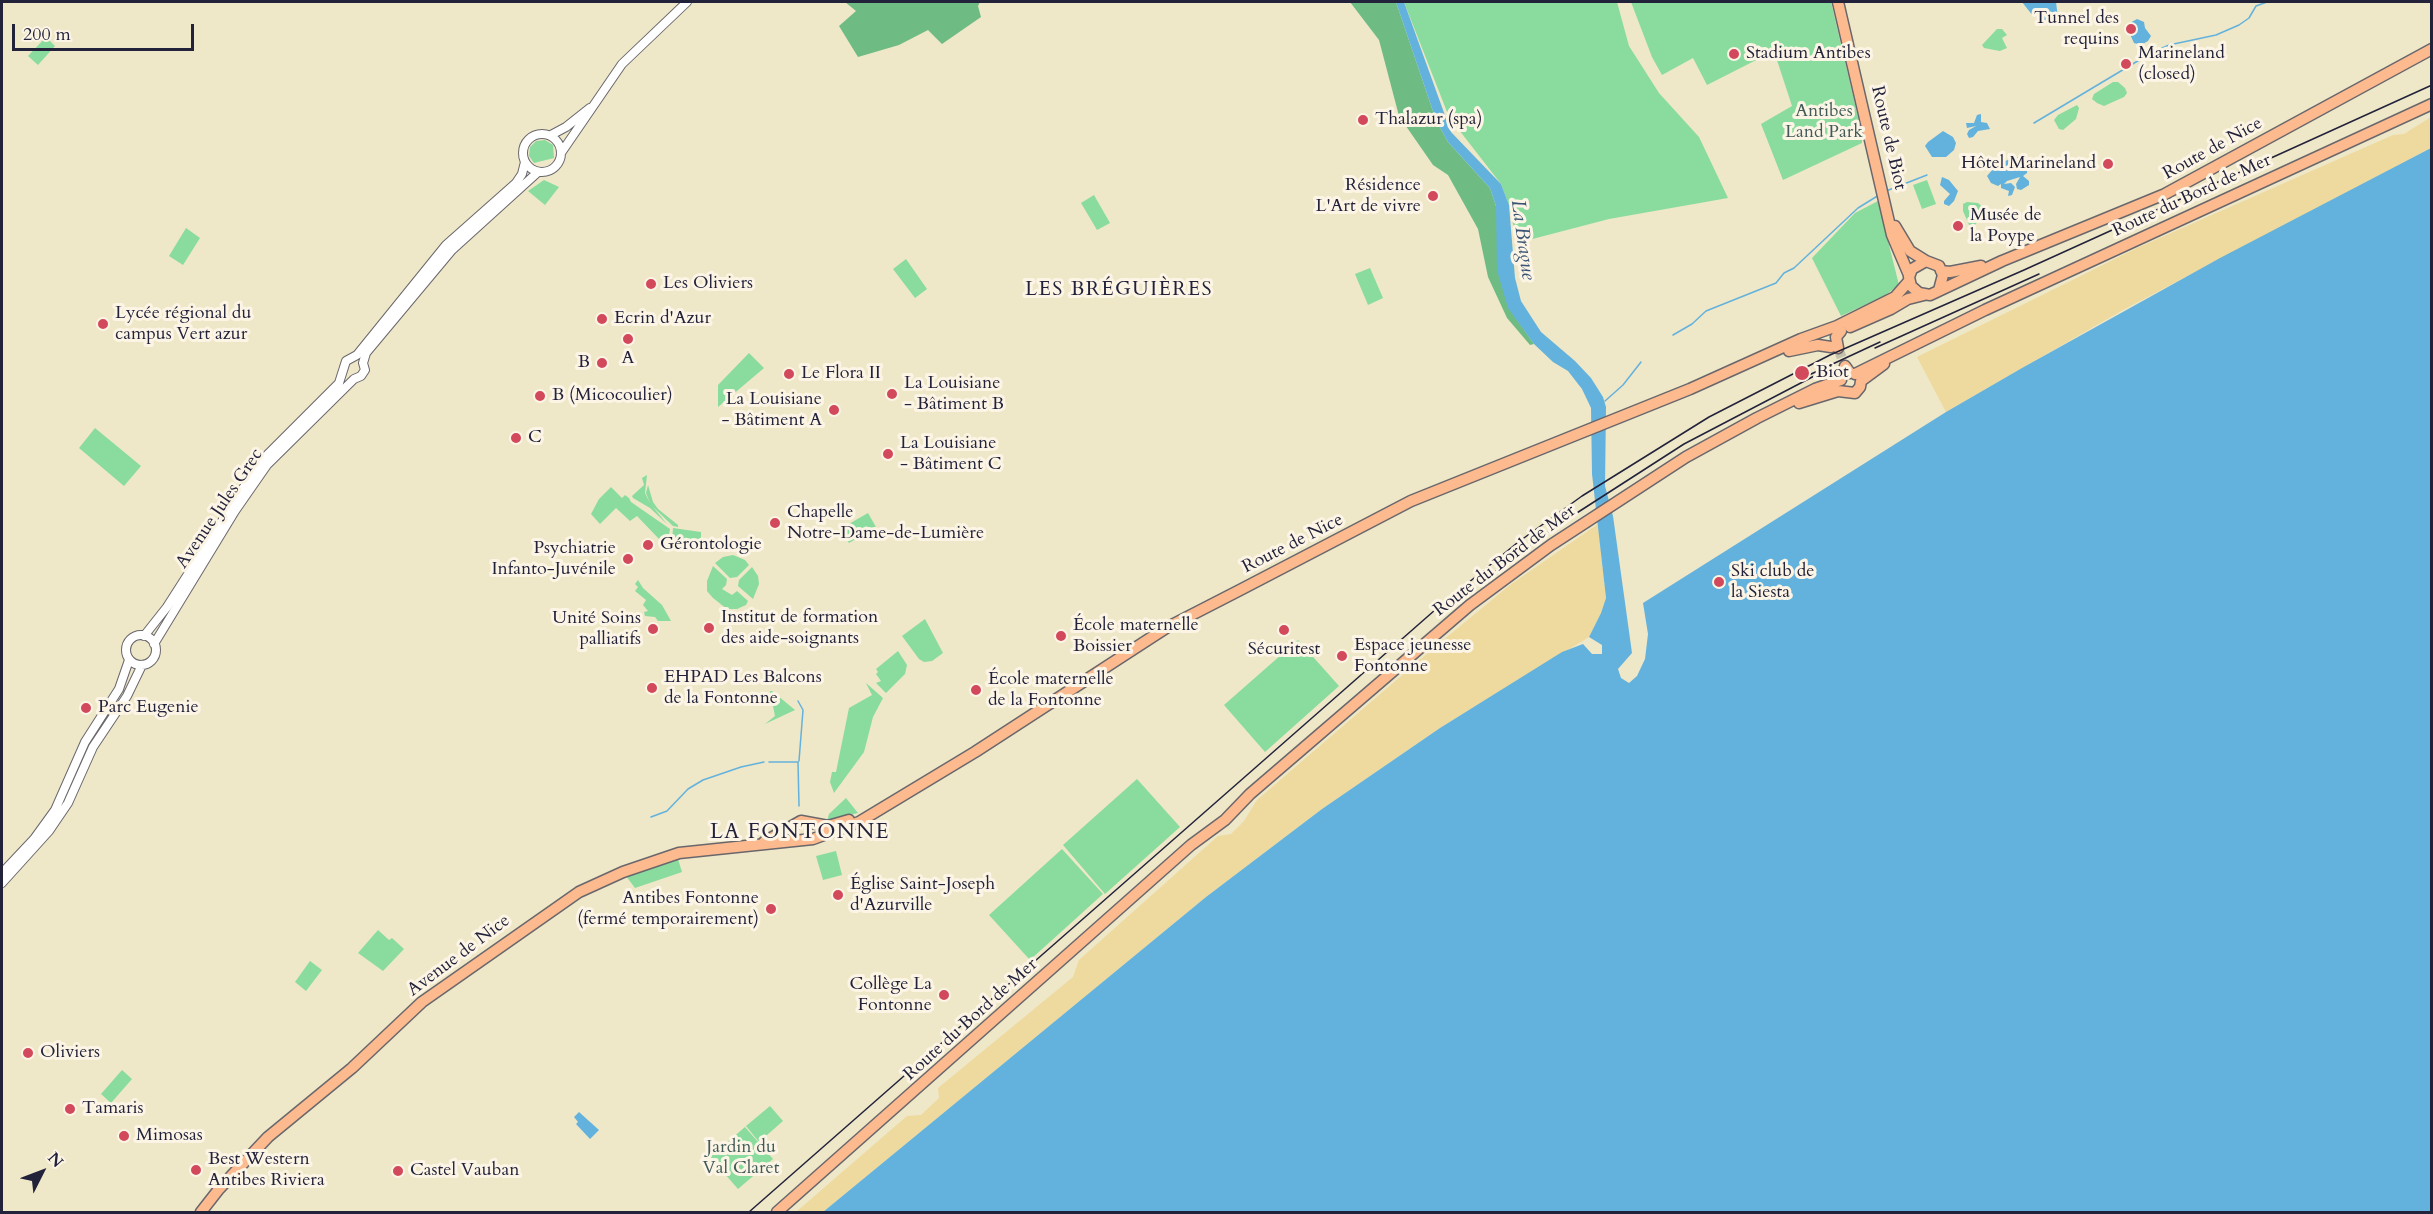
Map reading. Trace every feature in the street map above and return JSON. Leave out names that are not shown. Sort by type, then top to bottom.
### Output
[{"type":"main road","name":"Route de Biot","points":[[1838,2],[1888,213]]},
{"type":"main road","name":"Route de Nice","points":[[2002,261],[2165,195],[2432,49]]},
{"type":"main road","name":"Route du Bord de Mer","points":[[777,1212],[1186,852],[1226,823],[1256,790],[1470,605],[1512,572],[1625,495],[1703,448],[1802,395],[2368,134],[2400,124],[2432,104]]},
{"type":"main road","points":[[1888,213],[1898,252],[1914,290],[1924,295],[1930,295],[2002,261]]},
{"type":"main road","points":[[1888,213],[1906,246],[1916,256],[1935,263],[1941,270],[1943,280],[1939,290]]},
{"type":"main road","points":[[1909,278],[1916,265],[1926,261]]},
{"type":"main road","points":[[1941,270],[1950,272],[2002,261]]},
{"type":"main road","name":"Route de Nice","points":[[867,816],[975,752],[1166,628],[1411,501],[1622,417],[1762,358],[1801,339],[1836,330],[1895,297],[1909,278]]},
{"type":"main road","name":"Route de Nice","points":[[1762,358],[1789,351],[1885,312],[1908,299],[1924,295]]},
{"type":"main road","points":[[1789,351],[1818,345],[1834,349],[1836,330]]},
{"type":"main road","points":[[779,837],[801,821],[828,826],[867,816]]},
{"type":"main road","name":"Avenue de Nice","points":[[201,1212],[268,1137],[352,1068],[422,1002],[567,899],[593,885],[661,858],[687,851],[764,843],[779,837],[803,839],[822,837],[852,826],[867,816]]},
{"type":"main road","points":[[803,839],[813,835],[819,824]]},
{"type":"street","points":[[561,153],[622,64],[687,2]]},
{"type":"street","points":[[551,135],[558,142],[561,153],[560,161],[552,169],[538,172],[452,250],[366,353],[363,373],[354,379],[345,372],[346,361],[353,358],[446,245],[516,183],[522,174],[525,162],[523,149],[527,141],[540,134],[551,135],[566,127],[593,106]]},
{"type":"street","points":[[525,162],[538,172]]},
{"type":"street","points":[[353,358],[363,363]]},
{"type":"street","name":"Avenue Jules Grec","points":[[144,636],[167,607],[261,462],[339,383],[345,372]]},
{"type":"street","name":"Avenue Jules Grec","points":[[154,644],[267,465],[354,379]]},
{"type":"street","points":[[2,873],[34,839],[55,810],[86,742],[119,689],[129,660],[126,651],[128,643],[134,637],[144,636],[154,644],[153,658],[142,665],[127,696],[93,747],[68,803],[50,831],[2,883]]},
{"type":"street","points":[[129,660],[142,665]]},
{"type":"green space","points":[[845,2],[980,2],[978,6],[981,17],[942,44],[928,30],[899,45],[858,57],[839,26],[856,11]]},
{"type":"green space","points":[[1350,2],[1396,2],[1436,120],[1448,142],[1490,188],[1496,206],[1509,308],[1534,344],[1530,345],[1507,318],[1488,277],[1478,229],[1448,175],[1433,165],[1399,116],[1379,40]]},
{"type":"green space","points":[[1404,2],[1617,2],[1629,46],[1659,93],[1699,137],[1728,198],[1609,219],[1517,243],[1509,205],[1501,184],[1449,117]]},
{"type":"green space","name":"Antibes Land Park","points":[[1631,2],[1831,2],[1862,134],[1862,143],[1783,180],[1761,124],[1792,106],[1774,51],[1707,85],[1693,58],[1662,75],[1652,57]]},
{"type":"green space","points":[[1997,29],[2002,29],[2007,35],[2002,38],[2007,48],[2000,51],[1984,48],[1982,45]]},
{"type":"green space","points":[[46,37],[55,46],[38,65],[28,56]]},
{"type":"green space","points":[[2113,82],[2118,82],[2125,88],[2127,93],[2124,97],[2104,106],[2092,99],[2094,94]]},
{"type":"green space","points":[[2077,105],[2079,108],[2076,119],[2063,130],[2059,129],[2054,120],[2058,115]]},
{"type":"green space","points":[[545,140],[553,145],[554,158],[534,163],[529,156],[530,147],[536,141]]},
{"type":"green space","points":[[544,180],[559,187],[545,205],[528,191]]},
{"type":"green space","points":[[1927,180],[1936,204],[1922,209],[1913,185]]},
{"type":"green space","points":[[1094,195],[1110,223],[1097,230],[1081,203]]},
{"type":"green space","points":[[1878,201],[1899,285],[1884,296],[1841,316],[1812,258],[1855,213]]},
{"type":"green space","points":[[1978,203],[1985,209],[1974,227],[1970,227],[1963,211],[1963,204]]},
{"type":"green space","points":[[186,228],[200,238],[183,265],[169,256]]},
{"type":"green space","points":[[906,259],[927,289],[915,298],[893,269]]},
{"type":"green space","points":[[1370,268],[1383,298],[1368,305],[1355,274]]},
{"type":"green space","points":[[749,353],[764,368],[718,407],[718,385]]},
{"type":"green space","points":[[95,428],[141,466],[124,486],[79,448]]},
{"type":"green space","points":[[647,475],[645,493],[650,503],[646,493],[648,485],[653,502],[658,509],[678,527],[673,526],[653,507],[667,524],[650,508],[633,498],[632,496],[644,485],[642,478]]},
{"type":"green space","points":[[611,487],[622,498],[625,495],[631,502],[670,529],[668,541],[660,540],[637,516],[630,521],[616,508],[600,524],[591,514],[599,499]]},
{"type":"green space","points":[[868,513],[876,527],[849,543],[840,529]]},
{"type":"green space","points":[[673,528],[701,532],[701,542],[694,549],[690,545],[687,549],[680,541],[672,540]]},
{"type":"green space","points":[[733,555],[745,560],[749,565],[737,577],[730,578],[715,563],[723,557]]},
{"type":"green space","points":[[713,566],[727,579],[722,589],[732,595],[737,591],[748,601],[746,605],[737,609],[727,609],[707,591],[707,581]]},
{"type":"green space","points":[[752,567],[758,576],[759,584],[753,599],[738,586],[739,580]]},
{"type":"green space","points":[[638,580],[643,588],[662,605],[671,621],[658,621],[655,617],[645,616],[644,612],[648,611],[643,605],[646,600],[635,591],[638,587],[635,584]]},
{"type":"green space","points":[[925,619],[943,653],[932,661],[924,662],[919,659],[902,636]]},
{"type":"green space","points":[[1298,640],[1339,686],[1265,752],[1224,705]]},
{"type":"green space","points":[[898,651],[907,665],[905,674],[886,693],[876,683],[881,681],[876,674],[878,672],[876,669]]},
{"type":"green space","points":[[866,683],[883,698],[873,717],[864,752],[834,793],[830,782],[832,772],[836,772],[849,708],[872,695]]},
{"type":"green space","points":[[770,691],[795,710],[765,724],[775,716]]},
{"type":"green space","points":[[1137,779],[1180,827],[1105,894],[1063,845]]},
{"type":"green space","points":[[846,798],[858,813],[827,821],[829,814]]},
{"type":"green space","points":[[1062,849],[1103,894],[1030,960],[989,915]]},
{"type":"green space","points":[[836,851],[842,875],[823,880],[816,856]]},
{"type":"green space","points":[[677,856],[682,872],[635,888],[626,876]]},
{"type":"green space","points":[[378,930],[389,940],[392,938],[404,949],[383,971],[358,953]]},
{"type":"green space","points":[[310,961],[322,970],[306,991],[295,982]]},
{"type":"green space","points":[[122,1070],[132,1079],[111,1103],[101,1094]]},
{"type":"green space","points":[[770,1106],[783,1121],[759,1142],[746,1126]]},
{"type":"green space","name":"Jardin du Val Claret","points":[[745,1127],[773,1159],[738,1189],[710,1157]]},
{"type":"sand","points":[[2431,117],[2431,148],[2123,310],[1946,412],[1917,357],[2137,248],[2393,135],[2404,134]]},
{"type":"sand","points":[[1598,524],[1606,598],[1589,637],[1440,728],[1322,809],[1206,897],[823,1212],[796,1212],[907,1116],[921,1115],[939,1098],[938,1088],[1073,977],[1079,960],[1218,836],[1231,834],[1244,821],[1257,800],[1436,646],[1510,585]]},
{"type":"water","points":[[1396,2],[1404,2],[1451,132],[1501,184],[1509,205],[1515,278],[1521,301],[1541,332],[1575,361],[1591,378],[1603,397],[1606,407],[1605,486],[1613,516],[1632,653],[1618,669],[1621,678],[1629,683],[1637,676],[1645,659],[1648,634],[1643,603],[1946,412],[2022,368],[2220,258],[2431,148],[2431,1212],[823,1212],[1206,897],[1322,809],[1440,728],[1562,652],[1583,644],[1592,654],[1602,654],[1602,645],[1589,637],[1606,598],[1592,474],[1591,408],[1582,389],[1568,371],[1553,362],[1534,344],[1508,308],[1497,270],[1496,206],[1490,188],[1448,142],[1436,120]]},
{"type":"water","points":[[2022,2],[2056,2],[2058,18],[2045,22],[2042,18],[2033,16]]},
{"type":"water","points":[[2137,19],[2144,22],[2151,36],[2141,45],[2134,43],[2127,28],[2128,24]]},
{"type":"water","points":[[1981,114],[1981,122],[1987,123],[1990,129],[1978,131],[1969,138],[1967,134],[1969,130],[1976,126],[1967,128],[1966,123],[1974,123],[1977,115]]},
{"type":"water","points":[[1943,131],[1953,137],[1956,143],[1954,150],[1946,157],[1932,157],[1925,146]]},
{"type":"water","points":[[2018,157],[2028,160],[2027,173],[2023,176],[2029,181],[2029,185],[2021,190],[2017,189],[2016,184],[2020,177],[2007,181],[2004,184],[2011,183],[2015,187],[2012,195],[2008,196],[2009,191],[2001,188],[2001,184],[1998,186],[1991,183],[1987,176],[1998,163]]},
{"type":"water","points":[[1942,177],[1949,180],[1958,191],[1949,206],[1944,204],[1950,194],[1940,185]]},
{"type":"water","points":[[579,1112],[599,1130],[590,1139],[576,1124],[578,1122],[574,1117]]},
{"type":"waterway","points":[[2034,123],[2151,53],[2169,45],[2216,35],[2239,25],[2249,18],[2256,6],[2267,2]]},
{"type":"waterway","points":[[1886,191],[1927,175]]},
{"type":"waterway","points":[[1673,335],[1692,324],[1706,311],[1776,283],[1784,273],[1794,268],[1858,208],[1879,195]]},
{"type":"waterway","points":[[1605,401],[1623,385],[1641,362]]},
{"type":"waterway","points":[[798,701],[803,710],[799,761]]},
{"type":"waterway","points":[[651,817],[667,811],[688,789],[703,780],[764,762]]},
{"type":"waterway","points":[[769,762],[798,762],[799,806]]},
{"type":"tunnel","points":[[1838,348],[1845,366]]},
{"type":"railway","points":[[749,1212],[1435,610],[1517,543],[1582,496],[1709,417],[1830,355],[2024,270],[2432,85]]},
{"type":"railway","points":[[1875,348],[2039,274]]},
{"type":"railway","points":[[1809,375],[1880,342]]},
{"type":"railway","points":[[1489,576],[1555,527],[1684,444],[1818,374]]},
{"type":"place","name":"Tunnel des requins","points":[[2131,29]]},
{"type":"place","name":"Stadium Antibes","points":[[1734,54]]},
{"type":"place","name":"Marineland (closed)","points":[[2126,64]]},
{"type":"place","name":"Thalazur (spa)","points":[[1363,120]]},
{"type":"place","name":"Hôtel Marineland","points":[[2108,164]]},
{"type":"place","name":"Résidence L'Art de vivre","points":[[1433,196]]},
{"type":"place","name":"Musée de la Poype","points":[[1958,226]]},
{"type":"place","name":"Les Oliviers","points":[[651,284]]},
{"type":"place","name":"Ecrin d'Azur","points":[[602,319]]},
{"type":"place","name":"Lycée régional du campus Vert azur","points":[[103,324]]},
{"type":"place","name":"A","points":[[628,339]]},
{"type":"place","name":"B","points":[[602,363]]},
{"type":"place","name":"Biot","points":[[1802,373]]},
{"type":"place","name":"Le Flora II","points":[[789,374]]},
{"type":"place","name":"La Louisiane - Bâtiment B","points":[[892,394]]},
{"type":"place","name":"B (Micocoulier)","points":[[540,396]]},
{"type":"place","name":"La Louisiane - Bâtiment A","points":[[834,410]]},
{"type":"place","name":"C","points":[[516,438]]},
{"type":"place","name":"La Louisiane - Bâtiment C","points":[[888,454]]},
{"type":"place","name":"Chapelle Notre-Dame-de-Lumière","points":[[775,523]]},
{"type":"place","name":"Gérontologie","points":[[648,545]]},
{"type":"place","name":"Psychiatrie Infanto-Juvénile","points":[[628,559]]},
{"type":"place","name":"Ski club de la Siesta","points":[[1719,582]]},
{"type":"place","name":"Institut de formation des aide-soignants","points":[[709,628]]},
{"type":"place","name":"Unité Soins palliatifs","points":[[653,629]]},
{"type":"place","name":"Sécuritest","points":[[1284,630]]},
{"type":"place","name":"École maternelle Boissier","points":[[1061,636]]},
{"type":"place","name":"Espace jeunesse Fontonne","points":[[1342,656]]},
{"type":"place","name":"EHPAD Les Balcons de la Fontonne","points":[[652,688]]},
{"type":"place","name":"École maternelle de la Fontonne","points":[[976,690]]},
{"type":"place","name":"Parc Eugenie","points":[[86,708]]},
{"type":"place","name":"Église Saint-Joseph d'Azurville","points":[[838,895]]},
{"type":"place","name":"Antibes Fontonne (fermé temporairement)","points":[[771,909]]},
{"type":"place","name":"Collège La Fontonne","points":[[944,995]]},
{"type":"place","name":"Oliviers","points":[[28,1053]]},
{"type":"place","name":"Tamaris","points":[[70,1109]]},
{"type":"place","name":"Mimosas","points":[[124,1136]]},
{"type":"place","name":"Best Western Antibes Riviera","points":[[196,1170]]},
{"type":"place","name":"Castel Vauban","points":[[398,1171]]},
{"type":"district","name":"LES BRÉGUIÈRES","points":[[1119,290]]},
{"type":"district","name":"LA FONTONNE","points":[[800,833]]},
{"type":"water label","name":"La Brague","points":[[1522,240]]}]
